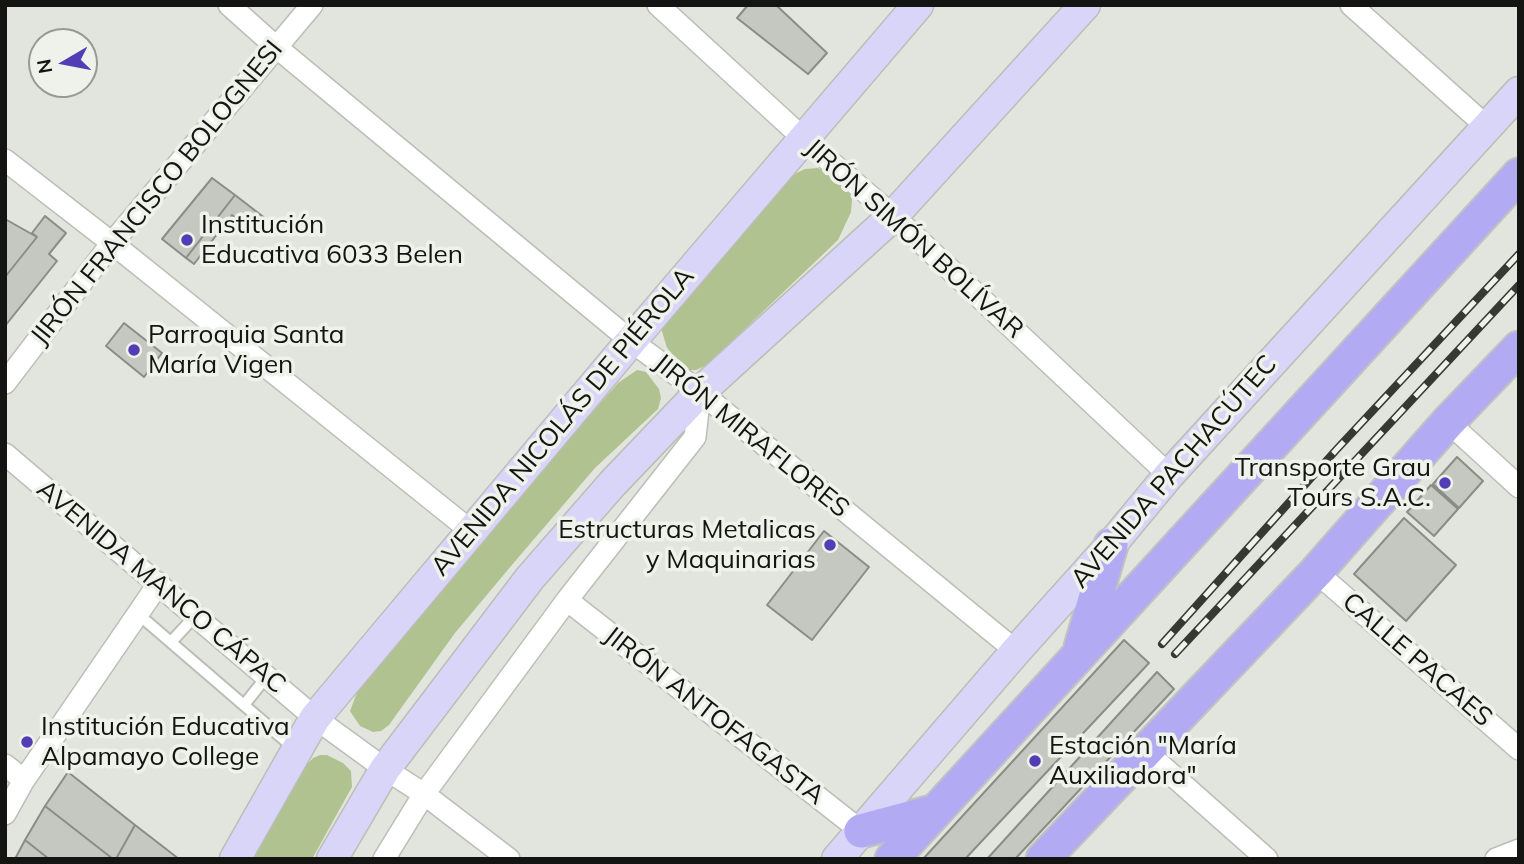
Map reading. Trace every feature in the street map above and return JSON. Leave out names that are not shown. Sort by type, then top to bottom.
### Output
[{"type":"main road","name":"AVENIDA NICOLÁS DE PIÉROLA","points":[[234,859],[315,718],[631,341],[918,5]]},
{"type":"main road","points":[[332,859],[385,769],[530,578],[613,483],[700,392],[893,216],[1085,5]]},
{"type":"main road","name":"AVENIDA PACHACÚTEC","points":[[837,859],[1169,475],[1519,92]]},
{"type":"main road","name":"AVENIDA PACHACÚTEC","points":[[892,859],[1519,175]]},
{"type":"main road","points":[[1044,858],[1316,572],[1448,422],[1519,348]]},
{"type":"main road","points":[[1078,657],[1111,545]]},
{"type":"main road","points":[[861,831],[936,811]]},
{"type":"street","name":"JIRÓN MIRAFLORES","points":[[229,5],[631,341],[700,392],[1016,650]]},
{"type":"street","name":"JIRÓN FRANCISCO BOLOGNESI","points":[[5,383],[112,243],[312,5]]},
{"type":"street","name":"JIRÓN SIMÓN BOLÍVAR","points":[[658,5],[804,139],[893,216],[1169,475]]},
{"type":"street","points":[[1351,5],[1486,126]]},
{"type":"street","points":[[5,160],[471,531]]},
{"type":"street","points":[[384,859],[424,794],[568,600],[695,437],[700,392]]},
{"type":"street","points":[[1448,422],[1519,487]]},
{"type":"street","name":"AVENIDA MANCO CÁPAC","points":[[5,454],[315,718],[424,794],[509,859]]},
{"type":"street","name":"CALLE PACAES","points":[[1316,572],[1519,749]]},
{"type":"street","points":[[5,814],[24,780],[159,583]]},
{"type":"street","name":"JIRÓN ANTOFAGASTA","points":[[568,600],[861,831]]},
{"type":"street","points":[[1146,751],[1267,859]]},
{"type":"street","points":[[5,765],[24,780]]},
{"type":"street","points":[[1496,859],[1519,850]]},
{"type":"lane","points":[[138,614],[297,751]]},
{"type":"lane","points":[[171,642],[196,615]]},
{"type":"lane","points":[[244,705],[267,676]]},
{"type":"green space","points":[[818,168],[848,189],[852,200],[851,212],[838,240],[707,365],[696,370],[687,370],[667,348],[661,328],[786,178],[805,169]]},
{"type":"green space","points":[[637,370],[646,372],[659,389],[661,398],[658,409],[595,468],[511,566],[455,633],[389,725],[381,731],[373,732],[360,726],[350,711],[358,690],[494,524],[618,383]]},
{"type":"green space","points":[[327,755],[343,763],[351,771],[352,787],[312,859],[252,859],[301,771],[313,758]]},
{"type":"building","points":[[748,5],[776,5],[827,53],[808,74],[737,18]]},
{"type":"building","points":[[212,178],[235,195],[186,258],[162,239]]},
{"type":"building","points":[[235,195],[266,219],[254,233],[232,215],[194,264],[186,258]]},
{"type":"building","points":[[45,216],[66,233],[49,254],[57,261],[5,326],[5,277],[37,237],[32,233]]},
{"type":"building","points":[[5,219],[37,237],[5,277]]},
{"type":"building","name":"Parroquia Santa María Vigen","points":[[124,323],[162,353],[144,377],[106,346]]},
{"type":"building","points":[[1457,457],[1483,481],[1459,508],[1433,484]]},
{"type":"building","points":[[1431,485],[1458,509],[1434,536],[1407,512]]},
{"type":"building","points":[[1404,518],[1456,565],[1406,621],[1354,574]]},
{"type":"building","points":[[824,531],[869,567],[812,640],[767,605]]},
{"type":"building","name":"Estación \"María Auxiliadora\"","points":[[1124,640],[1149,663],[965,859],[923,859]]},
{"type":"building","name":"Estación \"María Auxiliadora\"","points":[[1157,672],[1174,689],[1015,859],[987,859]]},
{"type":"building","points":[[68,772],[135,825],[116,859],[45,806]]},
{"type":"building","points":[[45,806],[113,859],[49,859],[25,840]]},
{"type":"building","points":[[135,825],[179,859],[116,859]]},
{"type":"building","points":[[25,840],[49,859],[15,859]]},
{"type":"railway","points":[[1162,644],[1337,449],[1519,254]]},
{"type":"railway","points":[[1175,654],[1519,285]]},
{"type":"place","name":"Institución Educativa 6033 Belen","points":[[187,240]]},
{"type":"place","name":"Parroquia Santa María Vigen","points":[[134,350]]},
{"type":"place","name":"Transporte Grau Tours S.A.C.","points":[[1445,483]]},
{"type":"place","name":"Estructuras Metalicas y Maquinarias","points":[[830,545]]},
{"type":"place","name":"Institución Educativa Alpamayo College","points":[[27,742]]},
{"type":"place","name":"Estación \"María Auxiliadora\"","points":[[1035,761]]}]
